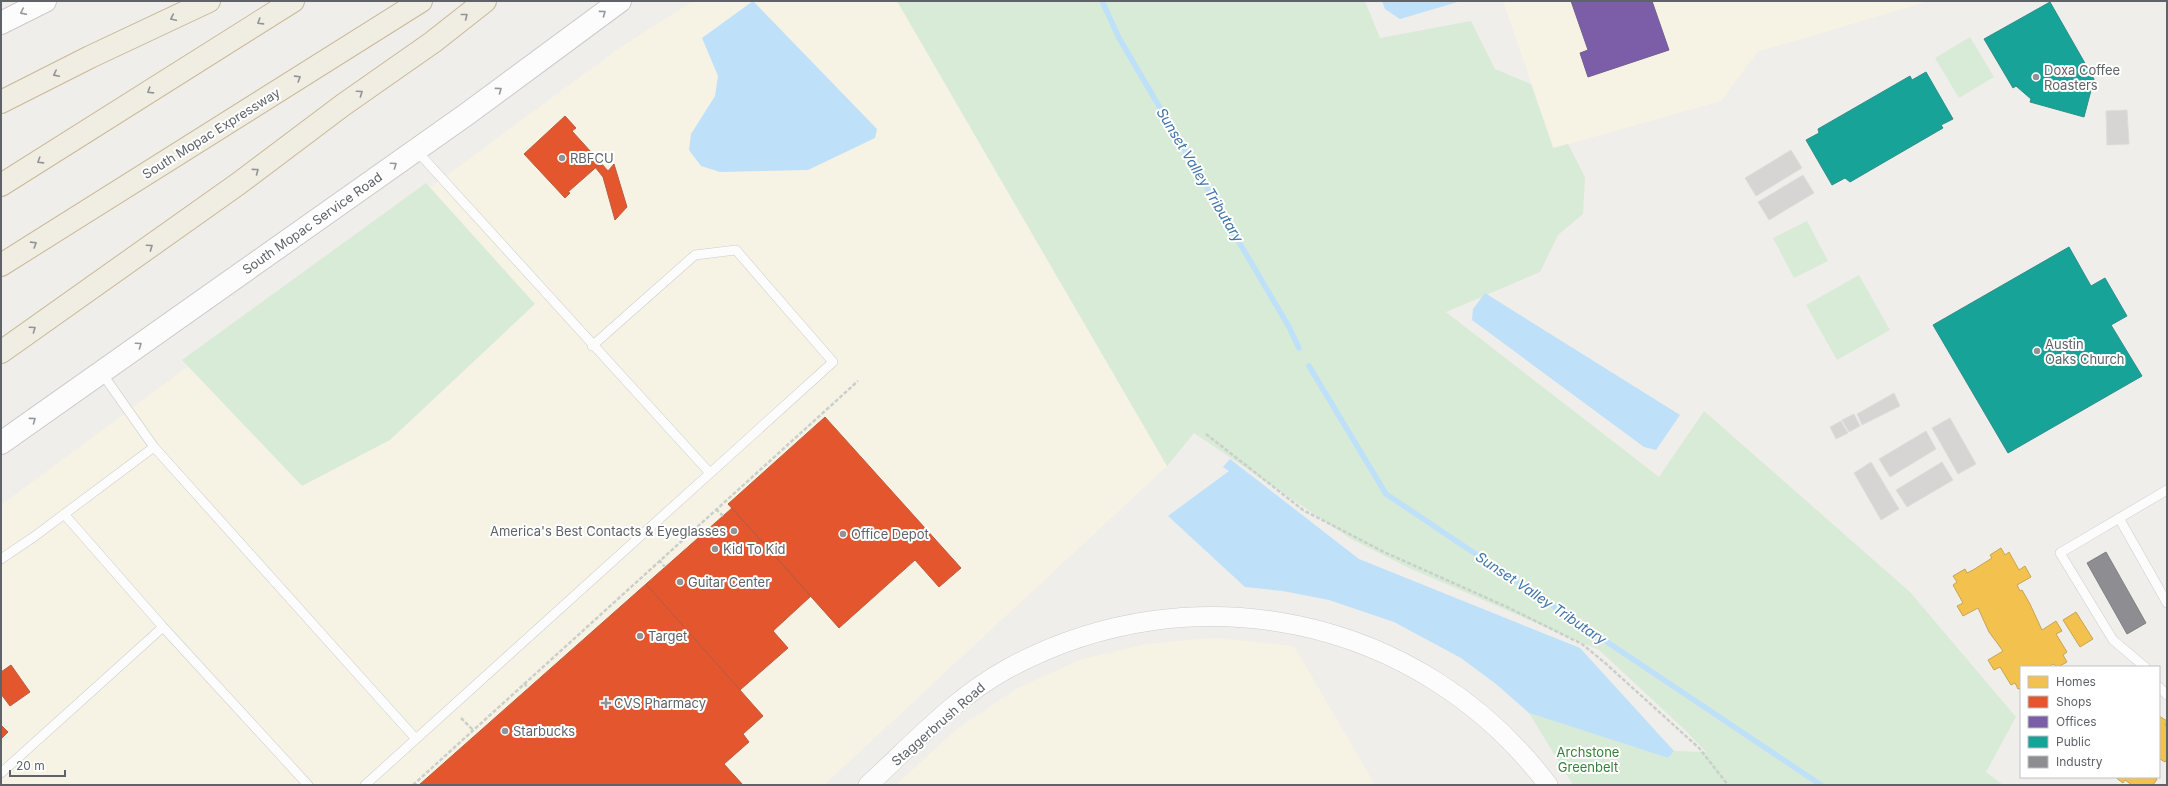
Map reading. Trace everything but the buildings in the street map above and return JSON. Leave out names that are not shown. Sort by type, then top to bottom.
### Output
[{"type":"highway","points":[[1,102],[90,57],[209,1]]},
{"type":"highway","points":[[1,185],[293,1]]},
{"type":"highway","name":"South Mopac Expressway","points":[[1,265],[421,1]]},
{"type":"highway","points":[[1,352],[238,184],[343,105],[433,42],[485,1]]},
{"type":"main road","points":[[1,23],[45,1]]},
{"type":"main road","name":"South Mopac Service Road","points":[[1,443],[416,150],[620,1]]},
{"type":"street","name":"Staggerbrush Road","points":[[868,785],[935,723],[976,688],[1033,655],[1083,636],[1118,626],[1180,617],[1214,616],[1252,618],[1307,627],[1368,646],[1396,658],[1445,686],[1493,724],[1516,747],[1548,785]]},
{"type":"lane","points":[[416,150],[592,346],[709,472]]},
{"type":"lane","points":[[365,785],[709,472],[833,362],[736,250],[695,255],[592,346]]},
{"type":"lane","points":[[100,372],[154,447],[416,739]]},
{"type":"lane","points":[[1,559],[154,447]]},
{"type":"lane","points":[[2144,666],[2113,640],[2060,553],[2167,490]]},
{"type":"lane","points":[[64,514],[163,627],[308,785]]},
{"type":"lane","points":[[2119,518],[2167,603]]},
{"type":"lane","points":[[1,774],[163,627]]},
{"type":"path","points":[[413,785],[659,560],[858,381]]},
{"type":"path","points":[[1206,434],[1303,510],[1384,552],[1508,607],[1582,644],[1699,748],[1728,785]]},
{"type":"path","points":[[773,458],[776,461]]},
{"type":"path","points":[[716,509],[723,516]]},
{"type":"path","points":[[695,528],[701,535]]},
{"type":"path","points":[[659,560],[665,567]]},
{"type":"path","points":[[524,683],[528,688]]},
{"type":"path","points":[[461,718],[473,730]]},
{"type":"path","points":[[425,774],[428,777]]},
{"type":"shaded area","points":[[693,1],[897,1],[1167,466],[824,785],[1,785],[1,505],[618,49]]},
{"type":"shaded area","points":[[1503,1],[1929,1],[1757,52],[1721,101],[1554,148]]},
{"type":"shaded area","points":[[1213,638],[1294,646],[1375,785],[896,785],[958,728],[1016,689],[1082,659],[1147,644]]},
{"type":"green space","name":"Archstone Greenbelt","points":[[897,1],[1365,1],[1380,38],[1471,21],[1495,69],[1531,84],[1553,148],[1568,144],[1585,177],[1583,214],[1558,235],[1540,272],[1446,312],[1659,477],[1704,411],[1910,592],[2016,717],[1986,772],[2003,785],[1573,785],[1529,713],[1668,758],[1674,751],[1706,752],[1685,730],[1599,650],[1409,568],[1351,539],[1194,433],[1167,466]]},
{"type":"green space","points":[[1970,37],[1994,77],[1959,98],[1935,58]]},
{"type":"green space","points":[[426,183],[535,304],[390,440],[302,486],[182,360]]},
{"type":"green space","points":[[1807,221],[1828,261],[1794,278],[1773,238]]},
{"type":"green space","points":[[1859,275],[1890,330],[1837,360],[1806,305]]},
{"type":"water","points":[[753,1],[877,129],[875,138],[808,170],[720,172],[701,166],[689,150],[691,134],[715,96],[718,76],[702,38]]},
{"type":"water","points":[[1382,1],[1461,1],[1400,19],[1385,9]]},
{"type":"water","points":[[1485,293],[1680,415],[1656,450],[1644,447],[1472,320],[1473,309]]},
{"type":"water","points":[[1230,459],[1359,559],[1580,648],[1674,751],[1668,758],[1529,713],[1496,684],[1461,658],[1394,622],[1329,600],[1283,591],[1245,587],[1168,516],[1229,471],[1223,467]]},
{"type":"waterway","name":"Sunset Valley Tributary","points":[[1102,1],[1119,38],[1289,327],[1299,348]]},
{"type":"waterway","name":"Sunset Valley Tributary","points":[[1309,366],[1386,494],[1821,785]]},
{"type":"place","name":"Doxa Coffee Roasters","points":[[2036,77]]},
{"type":"place","name":"RBFCU","points":[[562,158]]},
{"type":"place","name":"Austin Oaks Church","points":[[2037,351]]},
{"type":"place","name":"America's Best Contacts & Eyeglasses","points":[[734,531]]},
{"type":"place","name":"Office Depot","points":[[843,534]]},
{"type":"place","name":"Kid To Kid","points":[[715,549]]},
{"type":"place","name":"Guitar Center","points":[[680,582]]},
{"type":"place","name":"Target","points":[[640,636]]},
{"type":"place","name":"CVS Pharmacy","points":[[606,703]]},
{"type":"place","name":"Starbucks","points":[[505,731]]}]
